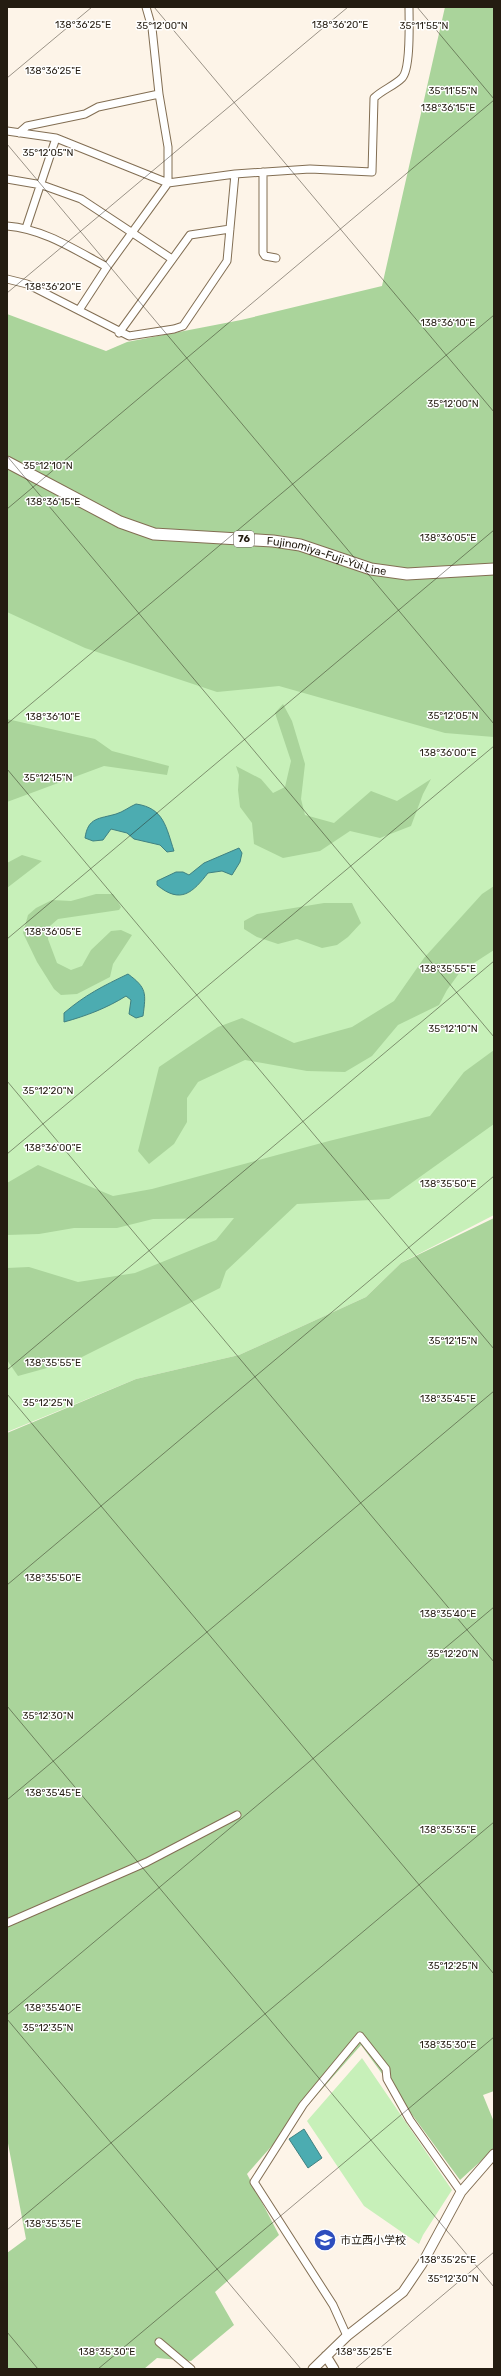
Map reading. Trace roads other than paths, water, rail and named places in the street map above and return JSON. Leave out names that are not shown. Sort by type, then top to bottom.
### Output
[{"type":"main road","name":"Fujinomiya-Fuji-Yui Line","points":[[7,462],[120,522],[154,534],[273,541],[300,545],[371,569],[407,574],[494,569]]},
{"type":"street","points":[[79,310],[107,267],[168,182],[168,147],[159,94],[152,28],[146,7]]},
{"type":"street","points":[[7,131],[56,138],[168,182],[235,174],[310,169],[372,172],[374,98],[405,74],[410,37],[409,7]]},
{"type":"street","points":[[19,133],[27,126],[85,114],[98,107],[159,94]]},
{"type":"street","points":[[26,228],[42,185],[56,138]]},
{"type":"street","points":[[263,172],[262,254],[276,258]]},
{"type":"street","points":[[7,279],[27,284],[79,310],[119,333],[128,336],[174,329],[183,326],[227,261],[235,174]]},
{"type":"street","points":[[7,179],[42,185],[81,199],[172,259]]},
{"type":"street","points":[[7,226],[26,228],[58,240],[107,267]]},
{"type":"street","points":[[119,333],[190,235],[230,229]]},
{"type":"street","points":[[7,1923],[146,1862],[237,1814]]},
{"type":"street","points":[[347,2336],[333,2305],[254,2182],[303,2105],[360,2036],[386,2069],[387,2079],[410,2120],[461,2192]]},
{"type":"street","points":[[313,2369],[347,2336],[403,2292],[422,2264],[461,2192],[494,2154]]},
{"type":"street","points":[[159,2342],[191,2369]]},
{"type":"street","points":[[326,2356],[334,2369]]},
{"type":"street","points":[[178,2369],[184,2363]]},
{"type":"water","points":[[136,804],[145,806],[158,814],[166,827],[174,851],[167,852],[160,845],[134,839],[127,833],[111,829],[103,840],[93,841],[85,838],[86,831],[95,820],[119,813]]},
{"type":"water","points":[[239,848],[242,853],[240,862],[232,875],[222,871],[208,873],[192,890],[186,894],[180,895],[165,891],[157,885],[157,881],[176,872],[183,872],[189,875],[204,863]]},
{"type":"water","points":[[128,974],[139,983],[144,992],[145,1002],[143,1016],[136,1018],[129,1014],[131,1000],[126,996],[96,1011],[64,1022],[64,1013],[79,1001],[94,991]]},
{"type":"water","points":[[304,2129],[322,2158],[308,2168],[289,2139]]},
{"type":"place","name":"市立西小学校","points":[[325,2240]]}]
